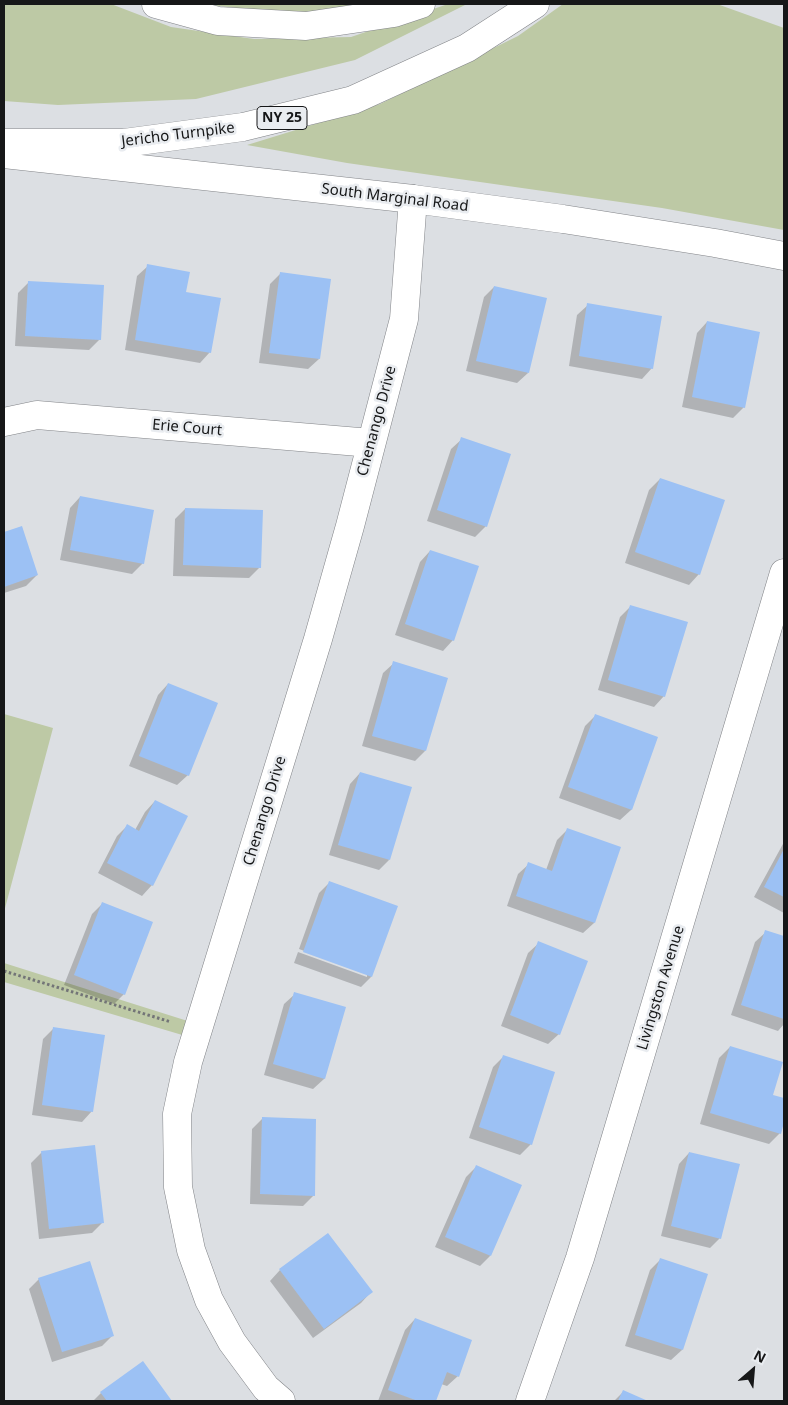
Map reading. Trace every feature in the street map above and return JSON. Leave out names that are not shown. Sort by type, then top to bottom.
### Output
[{"type":"main road","points":[[156,4],[218,21],[306,26],[394,13],[421,4]]},
{"type":"main road","name":"Jericho Turnpike","points":[[4,143],[124,143],[243,127],[353,100],[467,48],[535,4]]},
{"type":"main road","name":"South Marginal Road","points":[[4,154],[413,199],[563,219],[784,256]]},
{"type":"main road","name":"Chenango Drive","points":[[281,1401],[266,1388],[232,1342],[209,1300],[191,1250],[178,1187],[177,1114],[188,1062],[318,639],[350,526],[404,319],[413,199]]},
{"type":"main road","name":"Erie Court","points":[[4,422],[37,415],[371,443]]},
{"type":"main road","name":"Livingston Avenue","points":[[530,1401],[580,1258],[784,573]]},
{"type":"path","points":[[4,971],[198,1030]]},
{"type":"green space","points":[[4,4],[111,4],[171,27],[254,39],[351,37],[448,4],[467,4],[355,60],[196,99],[58,105],[4,101]]},
{"type":"green space","points":[[202,4],[383,4],[289,14]]},
{"type":"green space","points":[[563,4],[717,4],[784,28],[784,230],[662,208],[347,163],[247,145],[380,104],[518,36]]},
{"type":"green space","points":[[4,714],[53,728],[4,912]]},
{"type":"green space","points":[[4,963],[194,1023],[189,1037],[4,982]]},
{"type":"building","points":[[147,264],[190,272],[186,292],[221,298],[211,353],[135,340]]},
{"type":"building","points":[[280,272],[331,279],[320,359],[269,353]]},
{"type":"building","points":[[28,281],[104,285],[101,340],[25,336]]},
{"type":"building","points":[[494,286],[547,298],[529,373],[476,361]]},
{"type":"building","points":[[587,303],[662,316],[653,369],[579,356]]},
{"type":"building","points":[[707,321],[760,332],[745,408],[692,397]]},
{"type":"building","points":[[461,437],[511,454],[487,527],[437,510]]},
{"type":"building","points":[[660,478],[725,500],[700,575],[635,552]]},
{"type":"building","points":[[80,496],[154,510],[144,564],[70,550]]},
{"type":"building","points":[[185,508],[263,510],[261,568],[183,565]]},
{"type":"building","points":[[22,526],[38,575],[4,587],[4,532]]},
{"type":"building","points":[[430,550],[479,566],[454,641],[405,624]]},
{"type":"building","points":[[630,605],[688,622],[665,697],[608,680]]},
{"type":"building","points":[[393,661],[448,678],[426,751],[372,736]]},
{"type":"building","points":[[168,683],[218,703],[189,776],[139,756]]},
{"type":"building","points":[[595,714],[658,737],[632,810],[568,787]]},
{"type":"building","points":[[360,772],[412,787],[390,860],[338,845]]},
{"type":"building","points":[[155,800],[188,816],[153,886],[107,863],[127,824],[139,831]]},
{"type":"building","points":[[567,828],[621,847],[595,923],[516,896],[528,862],[552,871]]},
{"type":"building","points":[[784,849],[784,897],[764,887]]},
{"type":"building","points":[[329,881],[398,906],[372,977],[303,952]]},
{"type":"building","points":[[102,902],[153,922],[125,995],[74,975]]},
{"type":"building","points":[[765,930],[784,936],[784,1019],[741,1005]]},
{"type":"building","points":[[538,941],[588,961],[560,1035],[510,1015]]},
{"type":"building","points":[[294,992],[346,1007],[325,1079],[273,1064]]},
{"type":"building","points":[[53,1027],[105,1035],[93,1112],[42,1105]]},
{"type":"building","points":[[730,1046],[783,1062],[773,1095],[784,1098],[784,1122],[781,1134],[710,1113]]},
{"type":"building","points":[[503,1055],[555,1072],[532,1145],[479,1127]]},
{"type":"building","points":[[262,1117],[316,1119],[315,1196],[260,1194]]},
{"type":"building","points":[[95,1145],[104,1223],[49,1229],[41,1151]]},
{"type":"building","points":[[689,1152],[740,1164],[721,1239],[671,1226]]},
{"type":"building","points":[[476,1165],[522,1185],[491,1256],[445,1237]]},
{"type":"building","points":[[328,1233],[373,1292],[324,1329],[279,1269]]},
{"type":"building","points":[[660,1258],[708,1274],[683,1350],[635,1335]]},
{"type":"building","points":[[90,1261],[114,1336],[62,1352],[38,1278]]},
{"type":"building","points":[[415,1318],[472,1340],[459,1377],[447,1372],[436,1401],[418,1401],[388,1390]]},
{"type":"building","points":[[143,1361],[172,1401],[107,1401],[100,1392]]},
{"type":"building","points":[[623,1390],[648,1401],[618,1401]]}]
